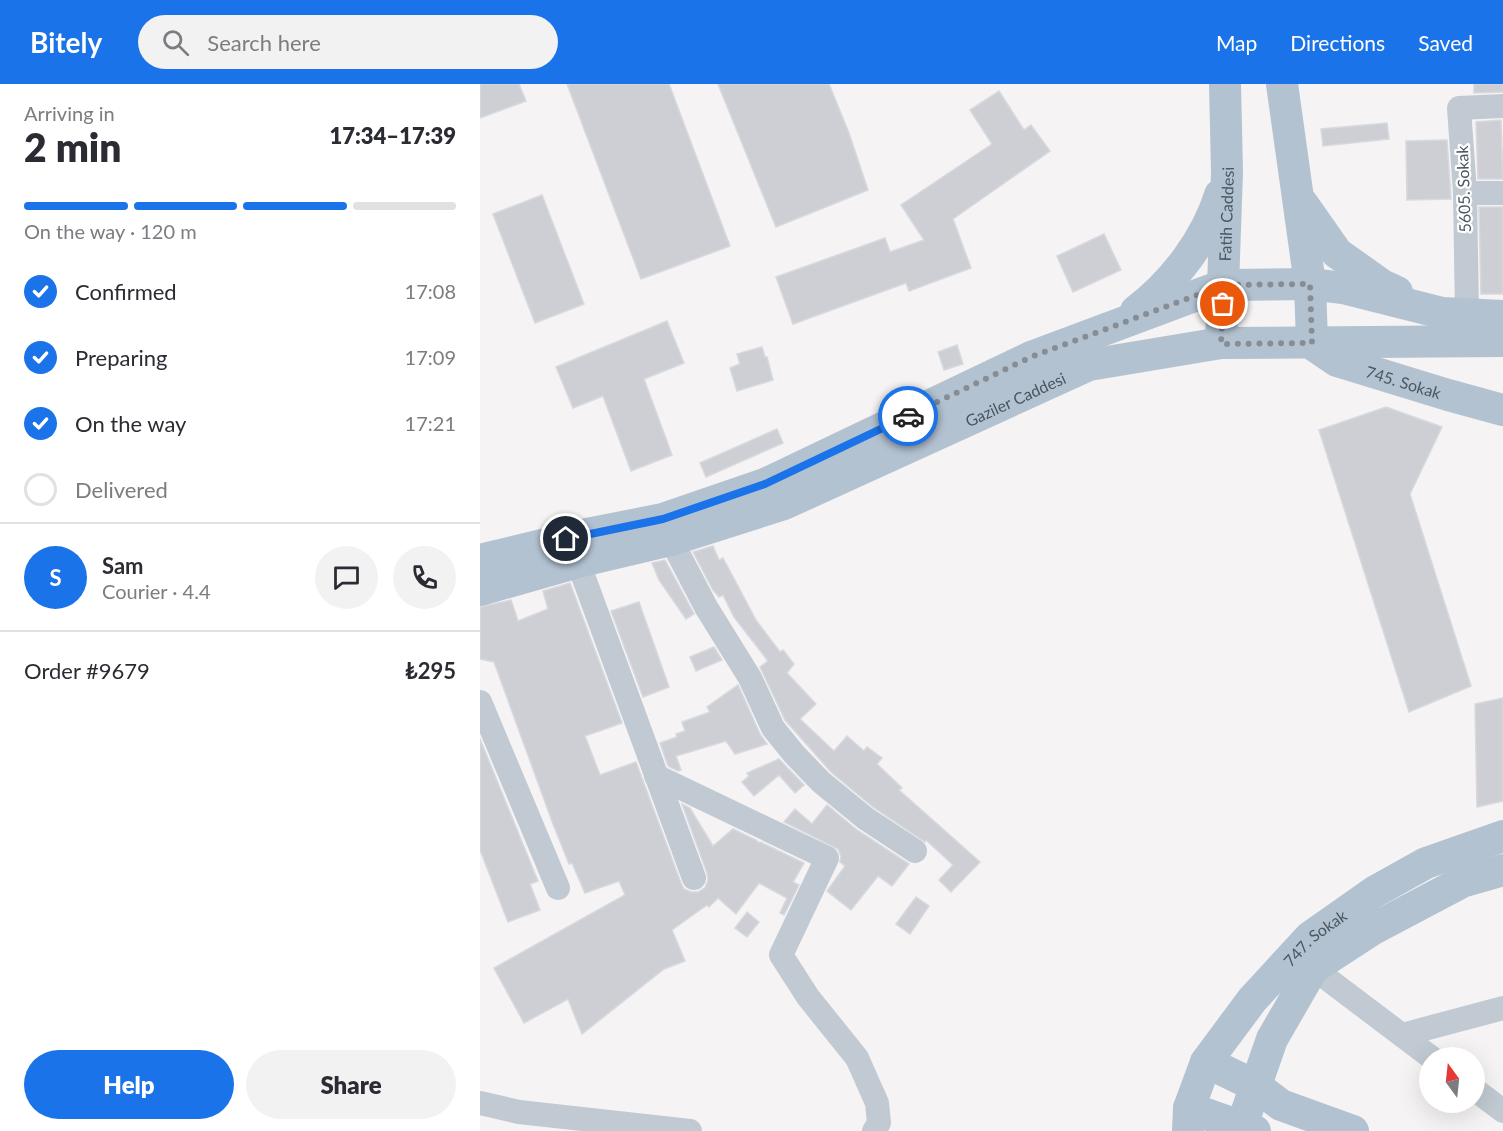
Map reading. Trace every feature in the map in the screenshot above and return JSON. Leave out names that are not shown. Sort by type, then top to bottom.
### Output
[{"type":"main road","name":"Fatih Caddesi","points":[[1221,344],[1227,172],[1225,84]]},
{"type":"main road","points":[[1282,84],[1310,284],[1312,343]]},
{"type":"main road","points":[[1116,326],[1141,307],[1182,265],[1202,236],[1216,206],[1227,172]]},
{"type":"main road","points":[[1296,192],[1337,253],[1382,285],[1454,314]]},
{"type":"main road","points":[[1224,285],[1310,284],[1343,288],[1454,314],[1503,316]]},
{"type":"main road","name":"Gaziler Caddesi","points":[[480,560],[587,534],[663,519],[765,484],[1031,357],[1224,285]]},
{"type":"main road","name":"Gaziler Caddesi","points":[[480,590],[578,562],[671,540],[784,504],[1089,365],[1221,344],[1503,341]]},
{"type":"main road","name":"745. Sokak","points":[[1312,343],[1337,361],[1503,410]]},
{"type":"main road","name":"747. Sokak","points":[[1189,1119],[1206,1062],[1252,1000],[1310,937],[1374,892],[1426,863],[1503,836]]},
{"type":"main road","name":"747. Sokak","points":[[1246,1130],[1256,1086],[1272,1039],[1313,968],[1373,929],[1462,882],[1503,870]]},
{"type":"main road","points":[[1206,1062],[1256,1086],[1281,1105],[1353,1131]]},
{"type":"main road","points":[[1189,1119],[1246,1130]]},
{"type":"street","name":"5605. Sokak","points":[[1454,314],[1465,193],[1459,108],[1503,106]]},
{"type":"street","points":[[1465,193],[1503,193]]},
{"type":"street","points":[[671,540],[706,607],[750,678],[773,728],[821,782],[865,818],[915,851]]},
{"type":"street","points":[[578,562],[694,878]]},
{"type":"street","points":[[480,702],[558,888]]},
{"type":"street","points":[[656,776],[827,858],[781,955],[808,997],[857,1058],[877,1103],[879,1123],[874,1131]]},
{"type":"street","points":[[1313,968],[1419,1048]]},
{"type":"street","points":[[1402,1035],[1503,1008]]},
{"type":"street","points":[[1485,1097],[1503,1111]]},
{"type":"street","points":[[480,1102],[519,1112],[690,1131]]},
{"type":"building","points":[[480,84],[519,84],[526,101],[480,118]]},
{"type":"building","points":[[567,84],[669,84],[730,246],[641,279]]},
{"type":"building","points":[[718,84],[829,84],[849,133],[868,190],[776,227]]},
{"type":"building","points":[[1474,84],[1503,84],[1503,92],[1474,93]]},
{"type":"building","points":[[999,91],[1024,130],[1031,125],[1050,151],[953,219],[971,268],[909,291],[906,283],[793,324],[776,277],[885,238],[890,252],[924,240],[901,205],[992,144],[970,110]]},
{"type":"building","points":[[1501,120],[1503,179],[1478,179],[1476,122]]},
{"type":"building","points":[[1387,123],[1389,139],[1323,146],[1321,129]]},
{"type":"building","points":[[1447,140],[1451,199],[1407,200],[1406,141]]},
{"type":"building","points":[[542,195],[584,304],[535,323],[493,214]]},
{"type":"building","points":[[1479,207],[1503,207],[1503,294],[1481,294]]},
{"type":"building","points":[[1104,234],[1121,270],[1073,292],[1057,256]]},
{"type":"building","points":[[667,321],[684,363],[644,379],[672,455],[631,471],[603,396],[573,408],[556,367]]},
{"type":"building","points":[[957,345],[963,364],[944,370],[938,352]]},
{"type":"building","points":[[762,347],[773,380],[737,391],[730,368],[740,364],[737,354]]},
{"type":"building","points":[[1386,407],[1442,427],[1410,494],[1471,686],[1409,712],[1319,430]]},
{"type":"building","points":[[777,429],[783,443],[706,477],[700,463]]},
{"type":"building","points":[[713,546],[719,560],[723,558],[756,620],[780,652],[783,650],[794,664],[787,673],[816,704],[800,719],[834,751],[847,736],[864,751],[867,747],[882,758],[877,764],[902,788],[899,790],[980,862],[951,892],[939,880],[953,865],[926,840],[925,842],[873,807],[831,772],[785,720],[760,667],[768,661],[734,617],[723,595],[719,597],[713,590],[693,552]]},
{"type":"building","points":[[665,560],[694,614],[686,619],[659,580],[652,563]]},
{"type":"building","points":[[570,583],[622,723],[585,736],[600,775],[636,762],[684,889],[698,892],[705,888],[708,880],[682,804],[690,808],[713,846],[733,829],[804,863],[793,882],[799,885],[784,915],[780,913],[787,898],[759,883],[736,914],[718,898],[709,907],[707,905],[672,930],[685,961],[664,969],[582,1034],[568,999],[524,1023],[494,968],[625,895],[619,881],[585,893],[572,863],[569,864],[553,824],[494,662],[480,659],[480,607],[511,600],[518,621],[548,609],[543,591]]},
{"type":"building","points":[[639,602],[669,687],[643,697],[611,611]]},
{"type":"building","points":[[714,647],[722,660],[696,671],[690,657]]},
{"type":"building","points":[[738,685],[760,734],[767,744],[735,754],[726,741],[676,756],[681,770],[678,771],[668,766],[660,743],[677,737],[676,734],[685,731],[682,722],[710,712],[707,707]]},
{"type":"building","points":[[1503,698],[1503,801],[1477,807],[1475,704]]},
{"type":"building","points":[[480,739],[538,881],[530,884],[540,910],[508,922],[480,850]]},
{"type":"building","points":[[779,759],[804,785],[795,793],[779,775],[754,796],[742,782],[749,776],[747,773]]},
{"type":"building","points":[[827,805],[857,830],[909,864],[892,886],[878,876],[851,910],[827,891],[845,866],[840,862],[841,856],[838,849],[784,822],[795,809],[812,824]]},
{"type":"building","points":[[916,897],[929,906],[910,934],[896,924]]},
{"type":"building","points":[[747,912],[759,922],[747,937],[735,928]]},
{"type":"way so far","points":[[908,416],[1031,357],[1224,285],[1310,284],[1312,343],[1221,344],[1223,304]]},
{"type":"route","points":[[566,539],[663,519],[765,484],[908,416]]}]
